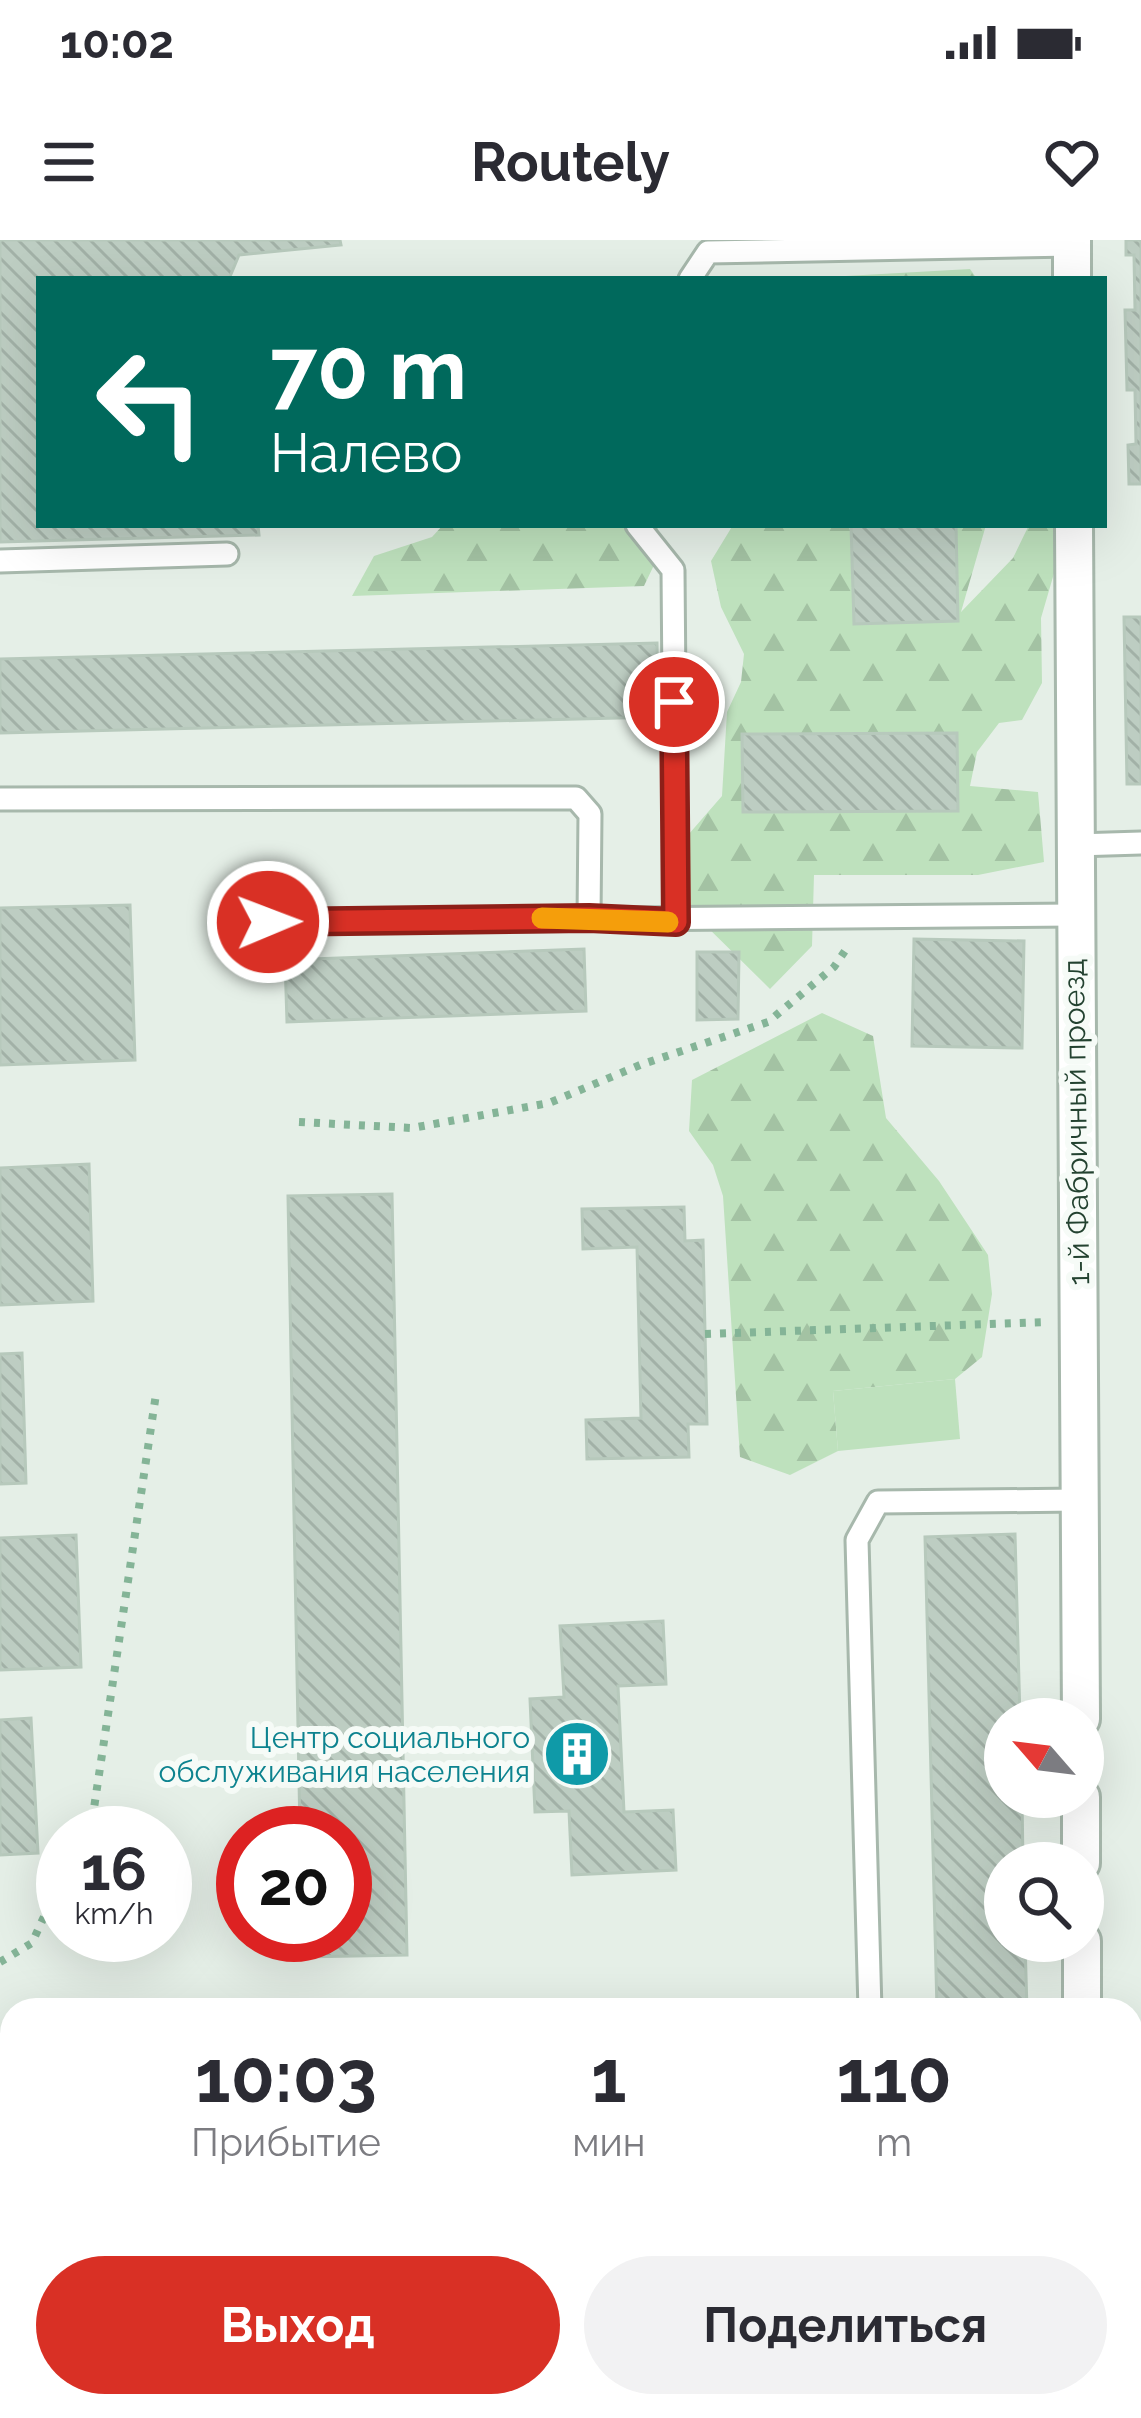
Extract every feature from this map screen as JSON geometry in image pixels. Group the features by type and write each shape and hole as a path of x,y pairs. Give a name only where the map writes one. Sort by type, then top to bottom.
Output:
{"street":[{"name":"1-й Фабричный проезд","path":"1074,528 1081,1698"},
{"path":"1082,1962 1082,1998"}],"lane":[{"path":"692,276 708,252 1072,254"},
{"path":"639,528 673,570 676,922"},
{"path":"0,561 226,554"},
{"path":"0,799 576,798 590,814 589,918"},
{"path":"1076,845 1141,843"},
{"path":"268,922 1074,915"},
{"path":"871,1998 857,1540 878,1502 1079,1500"}],"path":[{"path":"298,1121 412,1128 549,1103 640,1065 768,1022 835,967 867,919"},
{"path":"705,1334 1078,1320"},
{"path":"91,1806 98,1785 156,1394"},
{"path":"0,1962 32,1943 36,1934"}],"green space":[{"path":"970,269 975,276 845,276"},
{"path":"440,528 658,528 655,563 644,586 352,596 374,556 432,537"},
{"path":"731,528 985,528 961,612 1013,558 1028,528 1057,528 1055,570 1041,618 1042,683 1022,720 999,723 977,752 970,786 1038,792 1044,862 978,875 814,875 812,946 770,989 697,917 661,866 722,796 727,712 741,682 744,654 721,607 711,561"},
{"path":"822,1013 873,1036 886,1118 939,1181 988,1255 992,1294 982,1357 955,1379 833,1391 838,1451 790,1475 740,1457 723,1196 713,1165 689,1131 692,1080"},
{"path":"955,1379 960,1439 838,1451 833,1391"}],"building":[{"path":"0,240 340,240 341,245 239,255 230,276 36,276 36,528 258,528 259,535 0,542"},
{"path":"1126,240 1141,240 1141,484 1129,484 1128,445 1136,444 1135,390 1127,390 1125,310 1135,310 1134,255 1126,255"},
{"path":"851,528 956,528 958,621 854,624"},
{"path":"1124,617 1141,617 1141,784 1127,784"},
{"path":"657,643 658,717 0,733 0,659"},
{"path":"957,733 958,811 743,812 742,734"},
{"path":"130,905 135,1060 0,1065 0,908"},
{"path":"914,939 1024,941 1022,1048 912,1046"},
{"path":"584,949 586,1011 287,1022 285,960"},
{"path":"697,952 739,952 738,1019 697,1020"},
{"path":"89,1164 93,1301 0,1305 0,1168"},
{"path":"392,1194 407,1955 372,1956 372,1806 299,1806 288,1196"},
{"path":"684,1207 685,1241 703,1240 707,1424 688,1424 689,1457 587,1459 586,1420 641,1418 637,1247 583,1249 582,1209"},
{"path":"22,1353 26,1483 0,1484 0,1354"},
{"path":"1015,1534 1019,1698 984,1698 984,1818 1022,1818 1023,1842 984,1842 984,1962 1026,1962 1027,1998 937,1998 925,1537"},
{"path":"76,1535 81,1667 0,1670 0,1538"},
{"name":"Центр социального обслуживания населения","path":"663,1621 666,1684 618,1686 624,1812 673,1810 676,1870 572,1875 569,1811 535,1812 530,1699 564,1697 560,1626"},
{"path":"31,1718 36,1853 0,1855 0,1720"}],"slow traffic":[{"path":"542,918 668,922"}],"place":[{"name":"Центр социального обслуживания населения","path":"577,1754"}],"route":[{"path":"268,922 589,918 676,922 674,702"}]}
